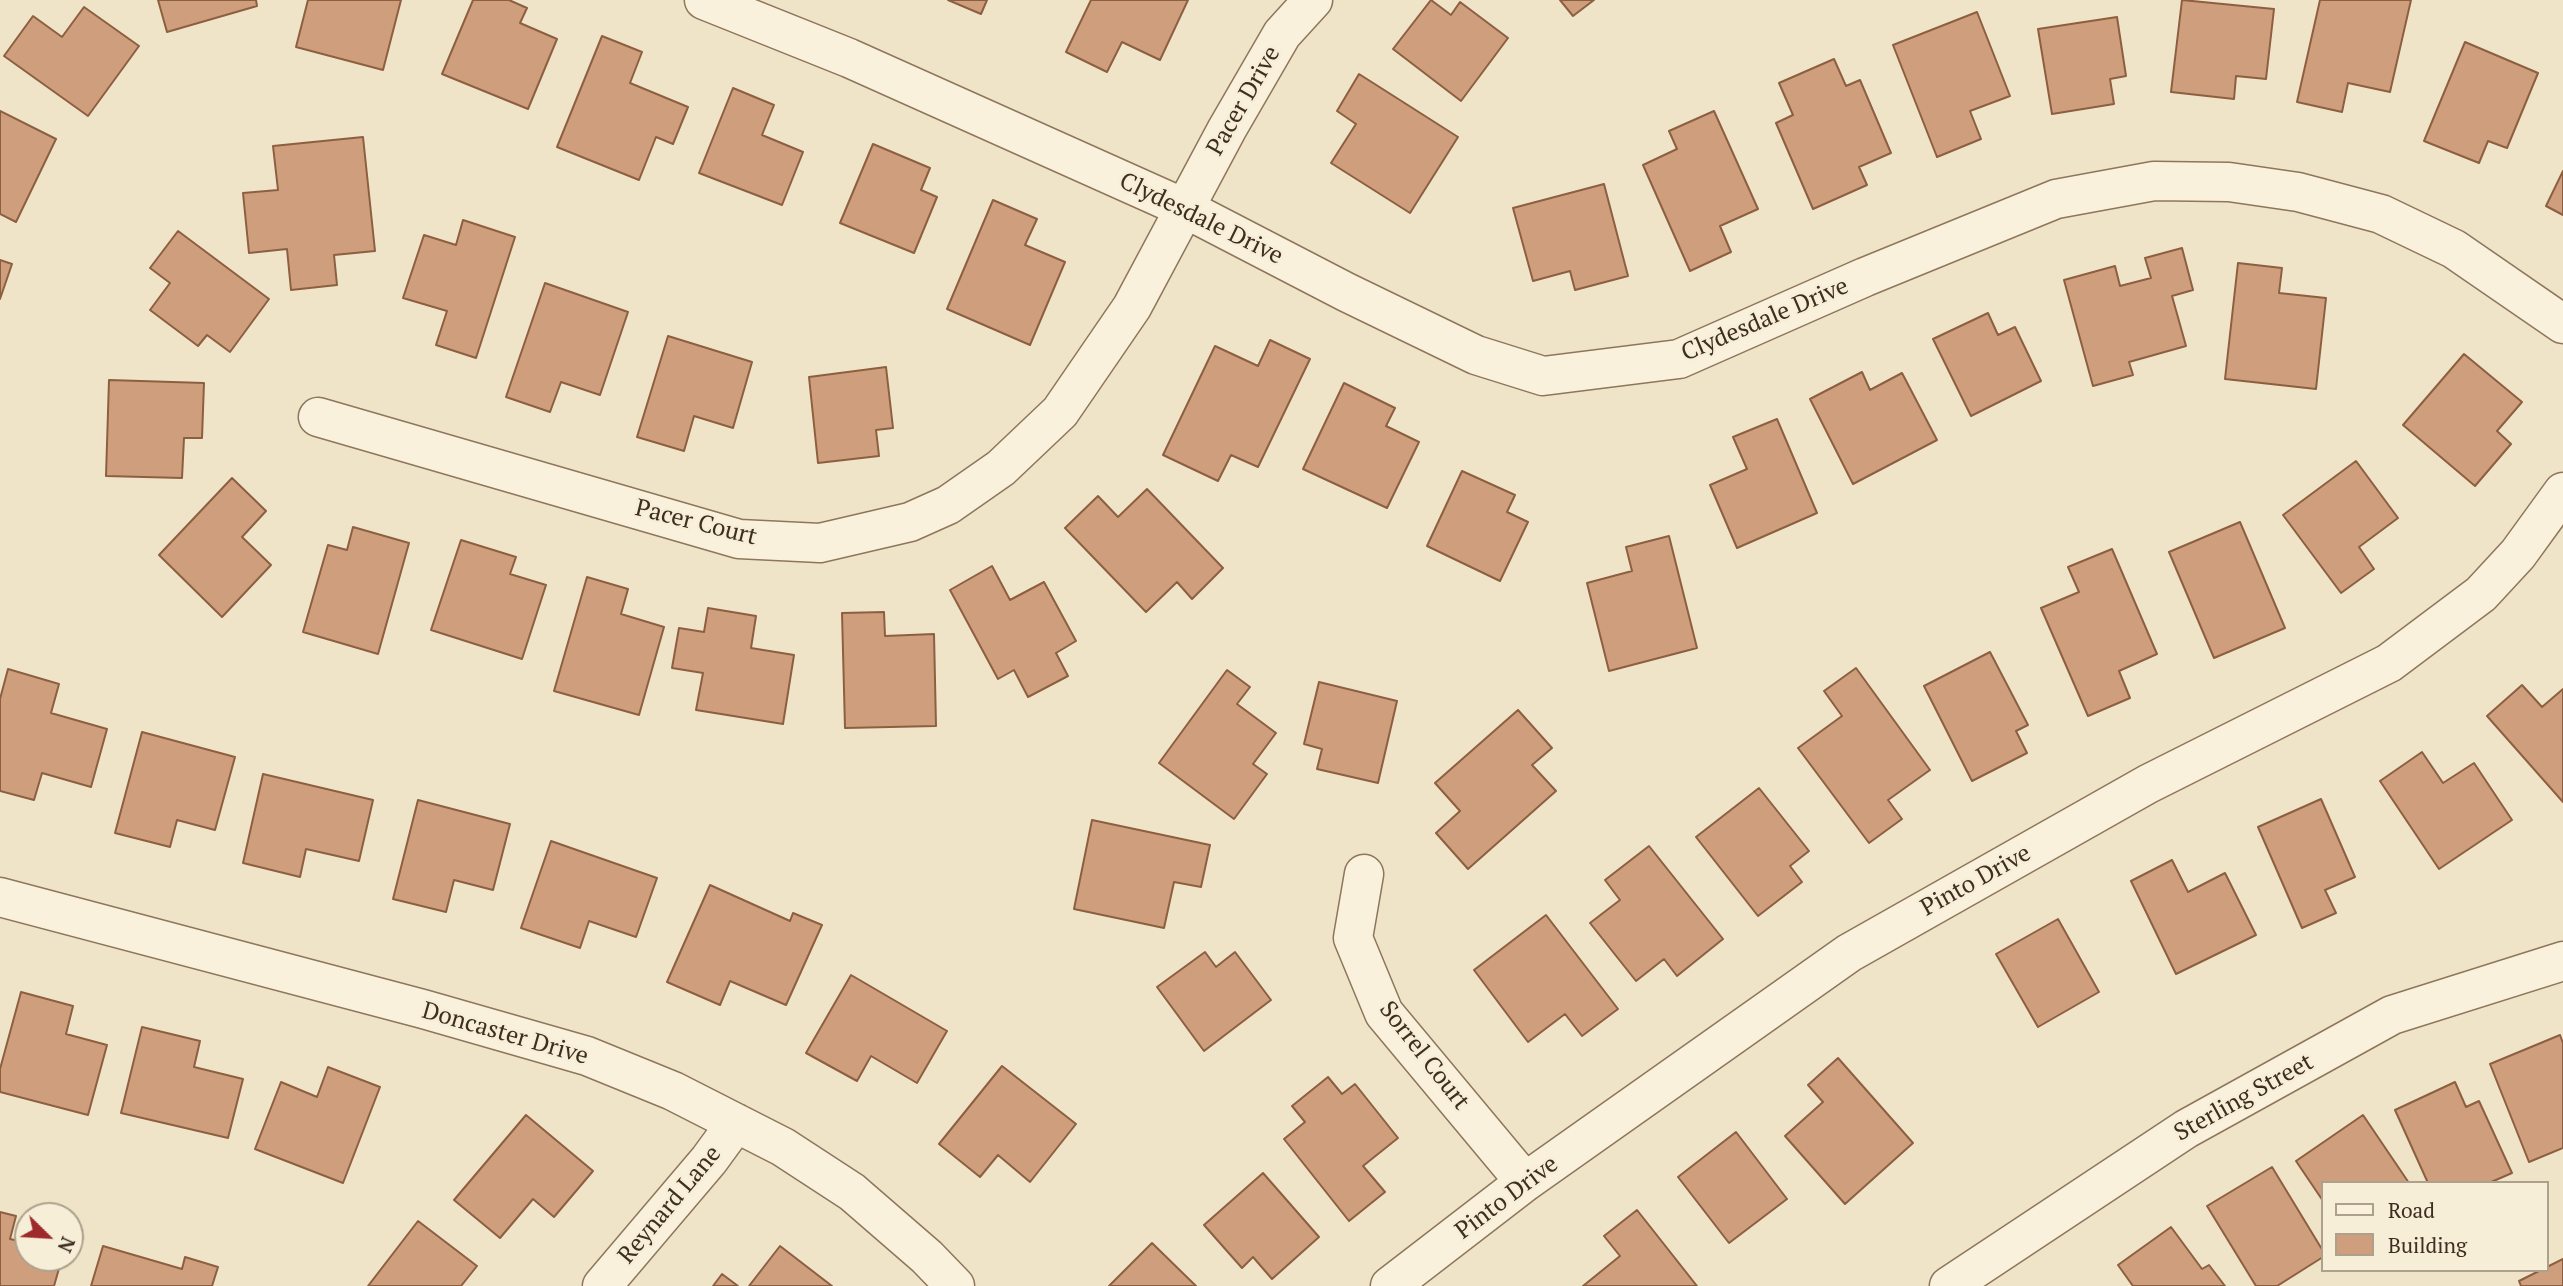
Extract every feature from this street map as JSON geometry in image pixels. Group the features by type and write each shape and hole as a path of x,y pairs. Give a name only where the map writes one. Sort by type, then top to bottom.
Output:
{"street":[{"name":"Clydesdale Drive","path":"704,0 849,58 1184,208 1346,292 1476,355 1544,376 1679,359 1865,277 2056,199 2154,181 2229,182 2298,192 2381,214 2455,249 2563,324"},
{"name":"Pacer Drive","path":"1184,208 1282,34 1313,0"},
{"name":"Pacer Court","path":"318,417 739,538 820,543 910,523 948,505 1001,468 1060,412 1132,307 1184,208"},
{"name":"Pinto Drive","path":"1390,1286 1525,1182 1849,953 2148,784 2389,663 2482,594 2518,554 2563,492"},
{"name":"Sorrel Court","path":"1364,874 1353,938 1384,1013 1525,1182"},
{"name":"Doncaster Drive","path":"0,897 423,1009 587,1056 673,1091 783,1147 852,1192 927,1257 955,1286"},
{"name":"Sterling Street","path":"1949,1286 2186,1129 2392,1015 2563,961"},
{"name":"Reynard Lane","path":"602,1286 709,1160 736,1122"}],"building":[{"path":"158,0 256,0 257,6 167,32"},
{"path":"308,0 401,0 383,70 296,47"},
{"path":"473,0 509,0 527,8 520,23 557,39 528,109 442,74"},
{"path":"948,0 987,0 981,14"},
{"path":"1091,0 1188,0 1160,60 1122,42 1107,72 1066,52"},
{"path":"1431,0 1451,15 1460,2 1508,38 1461,101 1393,49"},
{"path":"1560,0 1594,0 1573,16"},
{"path":"2182,0 2274,9 2266,79 2236,76 2234,99 2171,92"},
{"path":"2320,0 2411,0 2390,92 2348,83 2342,112 2297,102"},
{"path":"84,7 139,46 88,116 4,56 33,16 62,37"},
{"path":"1977,12 2010,96 1970,111 1981,139 1937,157 1893,45"},
{"path":"2117,17 2126,76 2110,79 2114,104 2052,114 2038,29"},
{"path":"602,36 642,52 630,83 688,107 673,144 656,137 639,180 557,147"},
{"path":"2465,42 2538,73 2507,148 2488,141 2479,163 2424,141"},
{"path":"1834,59 1846,86 1860,80 1891,153 1859,167 1867,185 1813,209 1776,123 1793,115 1779,83"},
{"path":"1359,74 1458,137 1410,213 1331,163 1356,124 1337,111"},
{"path":"733,88 774,105 762,135 803,152 782,205 699,173"},
{"path":"0,111 56,139 16,222 0,214"},
{"path":"1714,111 1758,209 1720,226 1731,252 1690,271 1643,165 1677,149 1669,131"},
{"path":"363,137 375,251 334,255 337,285 291,290 287,249 249,253 243,193 278,190 273,146"},
{"path":"873,144 930,168 921,190 937,197 914,253 840,223"},
{"path":"2563,171 2563,215 2546,206"},
{"path":"1604,184 1628,276 1575,290 1570,271 1533,281 1513,208"},
{"path":"993,200 1037,219 1025,245 1065,262 1030,345 947,309"},
{"path":"463,220 515,237 476,358 436,345 447,311 403,298 424,235 456,245"},
{"path":"178,231 269,299 230,352 207,335 198,346 150,310 170,283 150,268"},
{"path":"2182,248 2193,290 2172,296 2186,346 2129,362 2133,375 2093,386 2064,280 2115,266 2120,286 2151,278 2145,258"},
{"path":"0,260 12,264 0,299"},
{"path":"2238,263 2282,268 2279,293 2326,298 2316,389 2225,379"},
{"path":"545,283 628,312 600,395 561,382 550,412 506,397"},
{"path":"1988,313 1998,335 2015,327 2041,381 1971,416 1933,339"},
{"path":"668,336 752,362 733,428 694,416 684,451 637,437"},
{"path":"1270,340 1310,359 1258,467 1231,455 1218,481 1163,455 1215,346 1258,366"},
{"path":"2464,354 2522,402 2497,431 2511,444 2475,486 2403,425"},
{"path":"886,367 893,428 876,430 879,456 818,463 809,377"},
{"path":"1862,372 1870,390 1902,373 1937,440 1853,484 1810,399"},
{"path":"109,380 204,383 202,438 184,438 182,478 106,476"},
{"path":"1344,383 1395,408 1386,426 1419,442 1387,508 1303,469"},
{"path":"1777,419 1817,513 1737,548 1710,485 1747,469 1733,437"},
{"path":"2356,461 2398,518 2359,547 2374,569 2341,593 2283,515"},
{"path":"1462,471 1515,495 1507,512 1528,522 1500,581 1427,546"},
{"path":"232,478 266,511 242,537 271,565 222,617 159,555"},
{"path":"1147,489 1223,568 1192,599 1177,582 1146,612 1065,528 1098,496 1118,517"},
{"path":"2240,522 2285,628 2214,658 2169,552"},
{"path":"353,527 409,543 378,654 303,632 328,545 347,550"},
{"path":"1669,536 1697,648 1609,671 1587,583 1632,571 1626,547"},
{"path":"461,540 516,557 510,574 546,585 522,659 431,630"},
{"path":"2112,549 2157,654 2119,671 2130,698 2088,716 2041,608 2079,592 2068,567"},
{"path":"992,566 1010,600 1044,582 1076,641 1056,653 1068,676 1028,697 1014,670 998,679 950,590"},
{"path":"587,577 628,589 621,614 664,627 639,715 554,691"},
{"path":"708,608 756,616 751,648 794,655 783,724 696,710 703,673 672,668 679,628 704,632"},
{"path":"884,612 885,636 934,634 936,726 845,728 842,613"},
{"path":"1990,652 2028,725 2016,731 2027,753 1972,781 1924,686"},
{"path":"1856,668 1930,770 1888,800 1902,819 1869,843 1798,748 1842,716 1824,691"},
{"path":"8,669 59,684 51,713 107,729 91,787 42,773 34,800 0,791 0,699"},
{"path":"1227,670 1250,687 1237,704 1276,733 1253,764 1267,774 1234,819 1159,763"},
{"path":"1319,682 1397,701 1378,783 1317,769 1322,749 1304,744"},
{"path":"2522,685 2542,707 2563,689 2563,802 2487,716"},
{"path":"1518,710 1552,748 1532,765 1556,791 1468,869 1436,833 1460,811 1435,783"},
{"path":"142,732 235,757 215,830 177,820 170,847 115,833"},
{"path":"2422,752 2443,783 2474,763 2512,820 2439,869 2380,781"},
{"path":"263,774 373,800 359,861 306,849 300,877 243,863"},
{"path":"1759,788 1809,851 1790,866 1802,882 1758,916 1696,837"},
{"path":"2321,799 2355,877 2325,890 2336,913 2302,928 2258,827"},
{"path":"418,800 510,824 493,890 454,880 446,912 393,899"},
{"path":"1092,820 1210,845 1201,887 1174,882 1164,928 1074,909"},
{"path":"551,841 657,878 636,937 589,921 580,948 521,928"},
{"path":"1649,846 1723,939 1677,976 1664,959 1636,981 1590,923 1620,900 1605,880"},
{"path":"2172,860 2188,892 2225,873 2256,935 2176,974 2131,881"},
{"path":"710,885 790,921 793,913 822,925 786,1005 730,981 720,1005 667,982"},
{"path":"1546,915 1618,1009 1582,1036 1565,1014 1528,1042 1474,970"},
{"path":"2058,919 2099,992 2038,1027 1996,954"},
{"path":"1205,952 1216,967 1235,952 1271,1000 1204,1051 1157,987"},
{"path":"851,975 947,1031 917,1083 871,1056 857,1081 806,1053"},
{"path":"21,992 73,1006 66,1034 107,1045 88,1115 0,1092 0,1069"},
{"path":"142,1027 200,1041 194,1067 243,1079 228,1138 121,1113"},
{"path":"2560,1035 2563,1043 2563,1148 2529,1162 2490,1064"},
{"path":"1838,1058 1913,1143 1845,1204 1785,1136 1823,1102 1808,1085"},
{"path":"1002,1066 1076,1124 1030,1182 998,1155 980,1177 939,1144"},
{"path":"328,1067 380,1087 343,1183 255,1149 281,1082 317,1097"},
{"path":"1328,1077 1342,1094 1355,1084 1398,1138 1363,1166 1385,1192 1349,1221 1284,1139 1305,1122 1292,1106"},
{"path":"2455,1082 2466,1107 2479,1101 2512,1173 2494,1181 2427,1181 2395,1110"},
{"path":"526,1115 593,1171 554,1217 533,1199 500,1238 454,1200"},
{"path":"2363,1115 2408,1181 2322,1181 2322,1200 2296,1161"},
{"path":"1736,1132 1787,1199 1729,1243 1678,1177"},
{"path":"2272,1167 2322,1249 2322,1258 2277,1286 2256,1286 2207,1206"},
{"path":"1263,1173 1319,1237 1272,1279 1253,1257 1242,1268 1204,1225"},
{"path":"1637,1210 1697,1286 1583,1286 1620,1256 1604,1236"},
{"path":"0,1212 14,1216 10,1239 14,1240 14,1272 58,1272 54,1286 0,1286"},
{"path":"418,1221 477,1266 461,1286 368,1286"},
{"path":"2171,1227 2202,1269 2209,1265 2225,1286 2133,1286 2118,1265"},
{"path":"1152,1243 1196,1286 1109,1286"},
{"path":"103,1246 182,1269 185,1257 218,1267 212,1286 91,1286"},
{"path":"780,1246 832,1286 749,1286"},
{"path":"2563,1259 2563,1286 2521,1286 2519,1281 2537,1272 2549,1272 2549,1266"},
{"path":"722,1274 738,1286 713,1286"}]}
